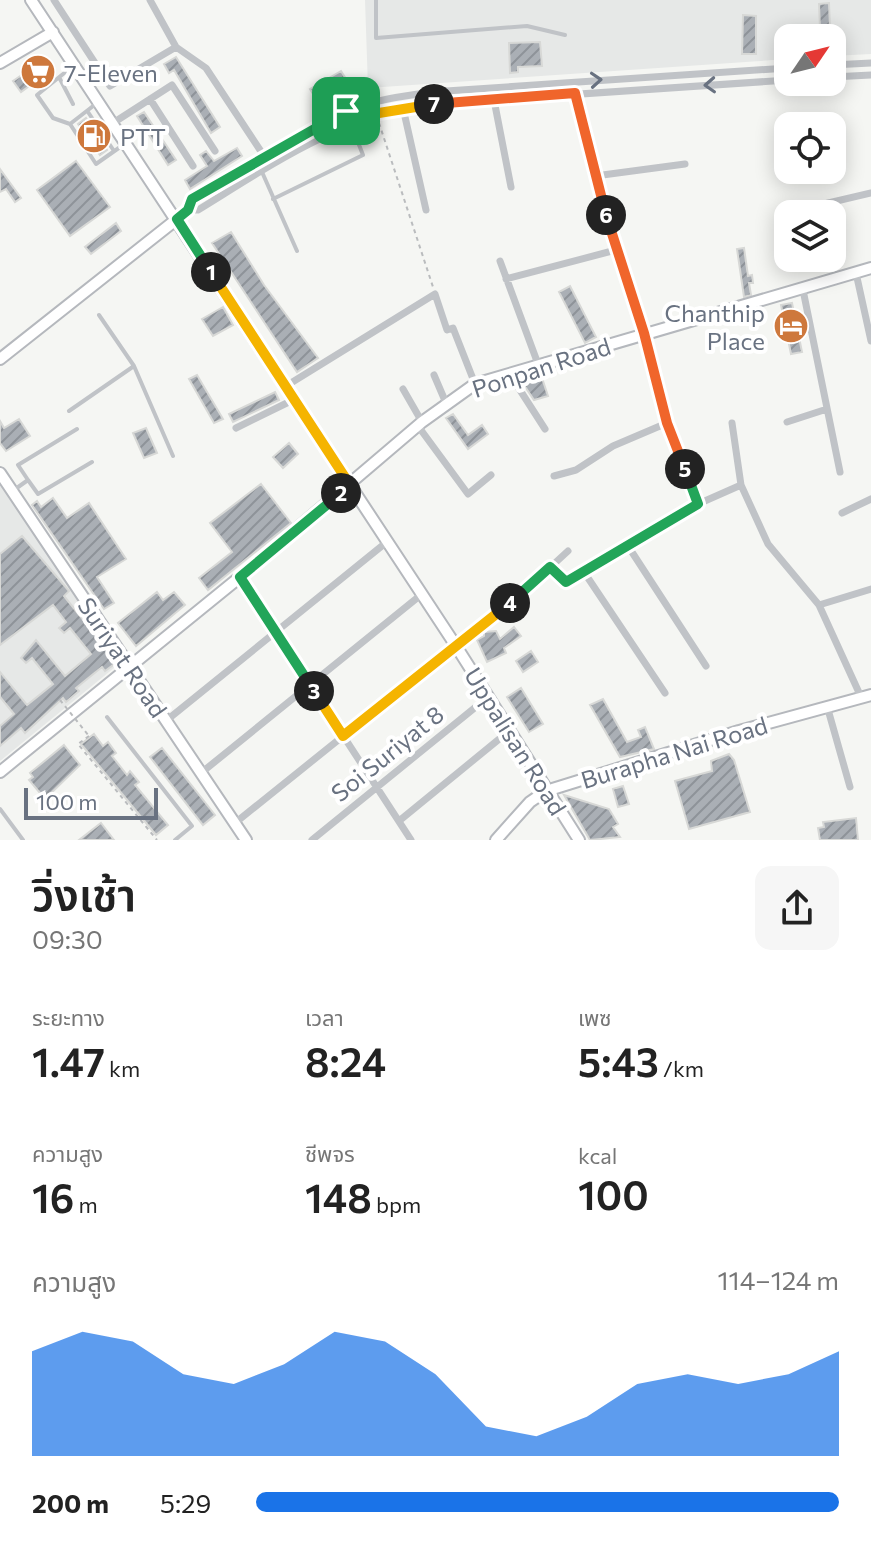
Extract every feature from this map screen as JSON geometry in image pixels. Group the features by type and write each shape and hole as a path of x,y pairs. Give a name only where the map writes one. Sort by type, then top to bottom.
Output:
{"street":[{"name":"Uppalisan Road","path":"31,0 388,541 579,840"},
{"path":"54,0 110,86 176,47"},
{"path":"150,0 176,47 206,68 264,156"},
{"path":"0,63 53,32"},
{"path":"73,62 86,49"},
{"path":"846,64 871,63"},
{"path":"0,359 188,210 192,199 346,111 375,101 431,92 774,69"},
{"path":"846,76 871,75"},
{"path":"633,77 633,89"},
{"path":"188,210 198,210 261,171 350,123 403,108 774,81"},
{"path":"113,123 172,85 215,151"},
{"path":"575,93 595,176 667,423 698,504"},
{"path":"150,99 193,166"},
{"path":"494,100 511,187"},
{"path":"403,108 426,210"},
{"path":"346,111 350,123"},
{"path":"595,176 685,164"},
{"path":"841,200 871,193"},
{"path":"506,279 616,250"},
{"path":"500,261 538,364"},
{"name":"Ponpan Road","path":"0,772 240,577 420,424 475,384 871,268"},
{"path":"856,273 871,341"},
{"path":"803,290 840,472"},
{"path":"286,386 435,294 447,330 453,328 475,384"},
{"path":"509,373 545,429"},
{"path":"434,375 446,403"},
{"path":"403,389 420,424 468,494 491,475"},
{"path":"236,428 295,399"},
{"path":"787,422 827,409"},
{"path":"554,476 576,470 613,446 667,423"},
{"path":"732,423 741,485 768,544 819,605 866,696"},
{"name":"Suriyat Road","path":"0,473 246,840"},
{"path":"550,567 566,582 698,504 741,485"},
{"path":"842,513 871,499"},
{"path":"167,720 388,541"},
{"path":"628,546 706,666"},
{"path":"235,823 456,646 568,551"},
{"path":"584,572 665,693"},
{"path":"240,577 411,840"},
{"path":"819,605 871,589"},
{"path":"201,773 422,594"},
{"name":"Burapha Nai Road","path":"496,840 530,802 546,791 866,696"},
{"name":"Soi Suriyat 8","path":"312,840 488,697"},
{"path":"827,706 850,787"},
{"path":"399,821 509,731"}],"lane":[{"path":"376,0 376,38 527,26 565,35"},
{"path":"73,62 60,79 37,95 53,118 70,124 96,164 126,143"},
{"path":"60,79 73,104"},
{"path":"70,124 99,101"},
{"path":"88,112 114,151"},
{"path":"273,199 363,155 350,123"},
{"path":"79,139 87,137"},
{"path":"261,171 297,251"},
{"path":"99,315 134,366 173,456"},
{"path":"69,411 134,366"},
{"path":"77,429 18,465 38,494 92,462"},
{"path":"12,492 28,480"},
{"path":"107,717 192,826 175,840"},
{"path":"0,809 23,840"}],"path":[{"path":"376,114 435,294"},
{"path":"60,700 89,736 78,744 157,840"}],"shaded area":[{"path":"365,0 871,0 871,54 846,55 846,24 774,24 774,60 368,88"},
{"path":"0,483 120,663 0,761"}],"building":[{"path":"829,3 830,24 820,24 819,4"},
{"path":"743,15 756,16 756,54 742,54"},
{"path":"540,42 542,66 518,67 518,72 510,73 509,43"},
{"path":"176,57 220,127 211,133 174,70 169,73 164,64"},
{"path":"44,60 51,70 21,92 13,81"},
{"path":"341,71 346,79 315,97 310,89"},
{"path":"144,112 176,160 168,165 137,116"},
{"path":"86,118 107,150 100,155 78,124"},
{"path":"237,148 242,156 190,189 185,180 207,166 200,155 206,151 214,161"},
{"path":"76,161 110,207 70,236 37,190"},
{"path":"0,169 21,198 15,202 6,189 0,192"},
{"path":"116,223 121,231 91,254 85,247"},
{"path":"231,232 264,285 318,358 297,372 212,243"},
{"path":"744,248 748,276 752,275 753,283 749,283 751,295 744,297 737,249"},
{"path":"570,286 596,337 585,343 559,292"},
{"path":"792,303 802,352 791,354 781,305"},
{"path":"223,307 233,325 213,336 202,319"},
{"path":"197,375 223,419 214,423 189,379"},
{"path":"541,375 548,396 534,400 522,382"},
{"path":"275,392 279,400 233,422 229,414"},
{"path":"453,414 468,435 482,425 488,434 468,449 446,418"},
{"path":"19,419 30,436 6,451 0,443 0,421 4,428"},
{"path":"146,428 157,453 144,458 133,433"},
{"path":"289,443 298,454 283,468 273,457"},
{"path":"261,484 291,523 208,590 199,578 232,552 210,523"},
{"path":"53,498 67,518 89,503 126,559 97,577 114,603 104,609 32,505 37,501 41,507"},
{"path":"22,536 69,591 64,596 117,662 105,671 102,667 76,688 79,691 66,702 63,698 25,733 21,728 0,746 0,726 14,714 0,697 0,672 27,705 53,684 32,658 26,663 21,658 36,640 65,676 91,654 70,628 64,633 59,628 66,622 53,605 0,645 0,554"},
{"path":"157,592 163,600 174,592 185,605 136,646 118,623"},
{"path":"514,627 521,636 504,648 506,653 487,662 477,640 484,636 484,632 496,631 500,639"},
{"path":"531,651 538,662 523,672 516,661"},
{"path":"521,688 543,724 529,732 507,697"},
{"path":"603,699 627,742 641,737 638,730 645,727 654,749 620,757 590,705"},
{"path":"94,734 103,746 108,742 116,753 112,756 127,775 130,771 139,782 135,785 168,825 156,835 81,744"},
{"path":"64,745 80,765 45,799 29,780 33,777 30,773"},
{"path":"162,748 215,815 203,825 150,757"},
{"path":"729,754 734,760 750,812 689,829 675,781 712,771 711,761"},
{"path":"623,786 629,804 618,807 613,789"},
{"path":"564,795 609,809 618,824 613,827 620,837 590,840"},
{"path":"856,818 858,840 820,840 818,828 824,827 823,822"},
{"path":"101,823 114,840 79,840"}],"place":[{"name":"7-Eleven","path":"38,72"},
{"name":"PTT","path":"94,136"},
{"name":"Chanthip Place","path":"791,326"}],"route":[{"path":"575,93 595,176 644,333 667,423 698,504 566,582 550,567 343,736 240,577 350,485 177,219 188,210 192,199 346,111 350,123 379,113 432,104 575,93"}]}
